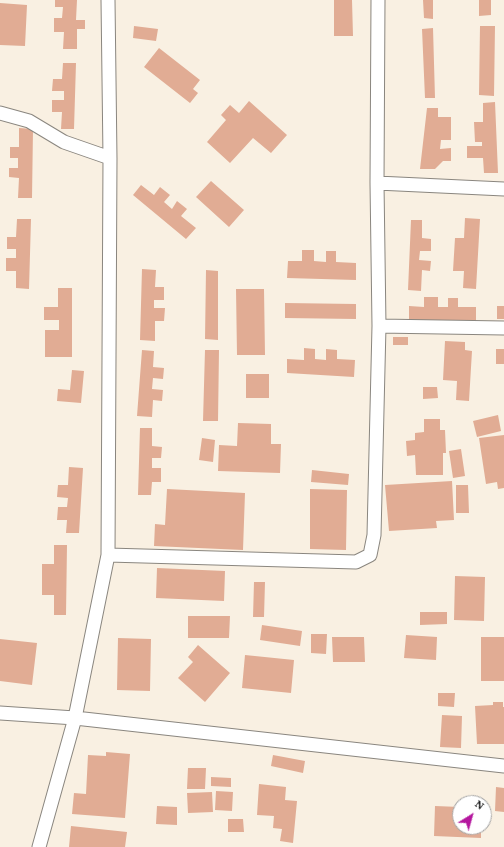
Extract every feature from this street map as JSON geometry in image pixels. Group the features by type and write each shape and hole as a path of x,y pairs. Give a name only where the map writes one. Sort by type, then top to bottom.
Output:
{"street":[{"path":"39,847 74,718 108,554 110,158 108,0"},
{"path":"108,554 356,562 370,555 374,535 379,326 377,182 378,0"},
{"path":"0,113 29,121 64,142 110,158"},
{"path":"377,182 504,189"},
{"path":"379,326 504,328"},
{"path":"0,713 74,718 504,766"}],"building":[{"path":"55,0 77,0 76,20 85,20 85,29 77,29 77,49 63,49 64,32 54,32 54,18 62,18 63,7 55,7"},
{"path":"334,0 352,0 353,36 334,36"},
{"path":"423,0 433,0 433,19 424,18"},
{"path":"479,0 491,0 491,15 479,16"},
{"path":"0,3 27,5 25,46 0,45"},
{"path":"134,26 158,29 156,41 133,38"},
{"path":"480,26 495,26 494,96 479,95"},
{"path":"433,28 435,98 425,98 422,29"},
{"path":"159,48 200,80 193,89 198,93 190,103 144,67"},
{"path":"63,63 76,63 74,129 61,129 62,112 52,112 52,100 64,100 64,91 52,91 53,79 62,79"},
{"path":"249,101 287,135 271,153 253,138 230,163 207,142 226,120 221,115 230,105 239,113"},
{"path":"495,102 498,173 484,173 483,158 467,158 467,146 482,146 482,142 475,142 474,122 483,122 483,103"},
{"path":"427,108 438,108 438,117 451,117 451,140 441,140 440,149 451,148 451,161 443,161 435,169 420,169"},
{"path":"19,128 33,129 32,198 18,198 19,178 9,177 9,168 18,168 18,158 10,158 10,147 19,147"},
{"path":"211,181 244,210 229,227 196,197"},
{"path":"141,185 154,195 160,187 170,195 164,202 172,209 177,201 187,209 181,216 196,228 186,239 133,195"},
{"path":"465,218 480,219 476,289 463,288 464,271 453,271 455,238 464,238"},
{"path":"17,219 31,219 29,289 16,288 16,271 6,271 6,258 16,258 16,249 7,249 7,237 16,237"},
{"path":"411,220 422,220 422,238 431,239 431,251 420,251 419,260 431,261 430,271 422,270 421,291 408,290"},
{"path":"302,250 314,250 314,261 326,262 326,251 336,251 336,262 356,263 356,280 287,278 288,261 302,261"},
{"path":"142,269 156,270 155,287 164,287 164,300 154,300 154,308 165,308 164,321 155,321 155,341 140,340"},
{"path":"206,270 218,271 218,340 205,339"},
{"path":"58,288 72,288 72,357 45,357 45,330 59,330 59,320 44,320 44,307 58,307"},
{"path":"236,289 264,289 265,355 237,355"},
{"path":"424,297 438,297 438,307 448,307 448,298 458,298 458,307 476,307 476,322 409,322 409,306 424,307"},
{"path":"285,303 356,304 356,319 285,318"},
{"path":"497,306 504,306 504,319 497,319"},
{"path":"393,337 408,337 408,345 393,345"},
{"path":"445,341 465,342 465,350 472,351 469,401 456,400 457,381 443,380"},
{"path":"304,348 315,349 315,359 326,360 326,349 337,350 337,359 355,360 354,377 287,373 287,359 304,360"},
{"path":"496,349 504,349 504,364 496,364"},
{"path":"142,350 154,351 153,367 164,368 163,379 153,378 152,389 163,390 162,401 153,400 152,417 137,416"},
{"path":"205,350 219,350 218,421 203,421"},
{"path":"72,370 84,371 81,403 57,401 58,389 70,390"},
{"path":"246,374 269,374 269,398 246,398"},
{"path":"423,387 437,387 438,398 423,399"},
{"path":"498,415 501,431 477,437 473,421"},
{"path":"424,419 440,419 440,430 445,430 446,453 443,453 443,475 416,475 415,455 407,456 406,441 415,440 415,433 424,432"},
{"path":"238,423 271,424 271,444 281,444 280,473 218,471 219,445 237,446"},
{"path":"140,428 152,428 152,446 162,447 161,458 152,458 152,468 161,468 161,482 152,482 151,495 138,495"},
{"path":"504,435 504,488 498,489 497,482 486,484 479,438"},
{"path":"202,438 215,440 213,462 199,460"},
{"path":"461,449 465,476 453,478 449,451"},
{"path":"69,467 83,468 79,533 66,533 67,520 57,520 58,507 67,507 68,498 57,497 58,485 68,485"},
{"path":"312,470 349,474 348,485 311,482"},
{"path":"452,481 454,520 436,521 437,528 389,531 385,485"},
{"path":"456,485 468,485 469,513 456,513"},
{"path":"167,489 245,493 243,550 154,546 155,524 165,525"},
{"path":"310,489 347,490 346,550 310,549"},
{"path":"54,545 67,545 66,615 54,615 54,595 42,595 42,564 54,564"},
{"path":"157,568 225,571 224,601 156,598"},
{"path":"455,576 485,577 484,621 454,620"},
{"path":"254,582 265,582 264,617 253,617"},
{"path":"420,612 447,612 447,624 420,625"},
{"path":"188,616 230,616 229,638 188,638"},
{"path":"262,625 302,631 300,646 260,640"},
{"path":"311,634 327,634 326,654 311,653"},
{"path":"406,635 437,637 436,660 404,658"},
{"path":"332,637 364,637 365,662 333,662"},
{"path":"481,637 504,637 504,681 481,681"},
{"path":"118,638 151,639 150,691 117,690"},
{"path":"0,639 37,643 32,685 0,681"},
{"path":"198,645 230,673 205,702 178,678 193,662 188,657"},
{"path":"245,655 294,660 291,693 242,688"},
{"path":"438,693 455,693 454,707 438,706"},
{"path":"493,702 503,702 504,744 477,744 475,706 493,705"},
{"path":"442,715 462,716 461,748 440,747"},
{"path":"106,752 130,754 125,818 72,814 74,793 86,794 88,755 106,756"},
{"path":"273,755 305,761 303,773 271,766"},
{"path":"188,768 206,768 205,789 187,789"},
{"path":"211,777 231,778 231,787 211,786"},
{"path":"259,784 286,787 285,800 297,801 293,843 280,841 282,829 273,828 274,816 257,815"},
{"path":"496,787 504,788 504,812 495,811"},
{"path":"216,791 233,792 232,811 215,810"},
{"path":"212,792 213,812 188,813 187,793"},
{"path":"157,806 177,807 177,825 156,824"},
{"path":"435,806 452,807 452,835 481,835 481,838 434,836"},
{"path":"228,819 243,819 244,832 228,832"},
{"path":"71,826 127,832 125,847 69,847"}]}
